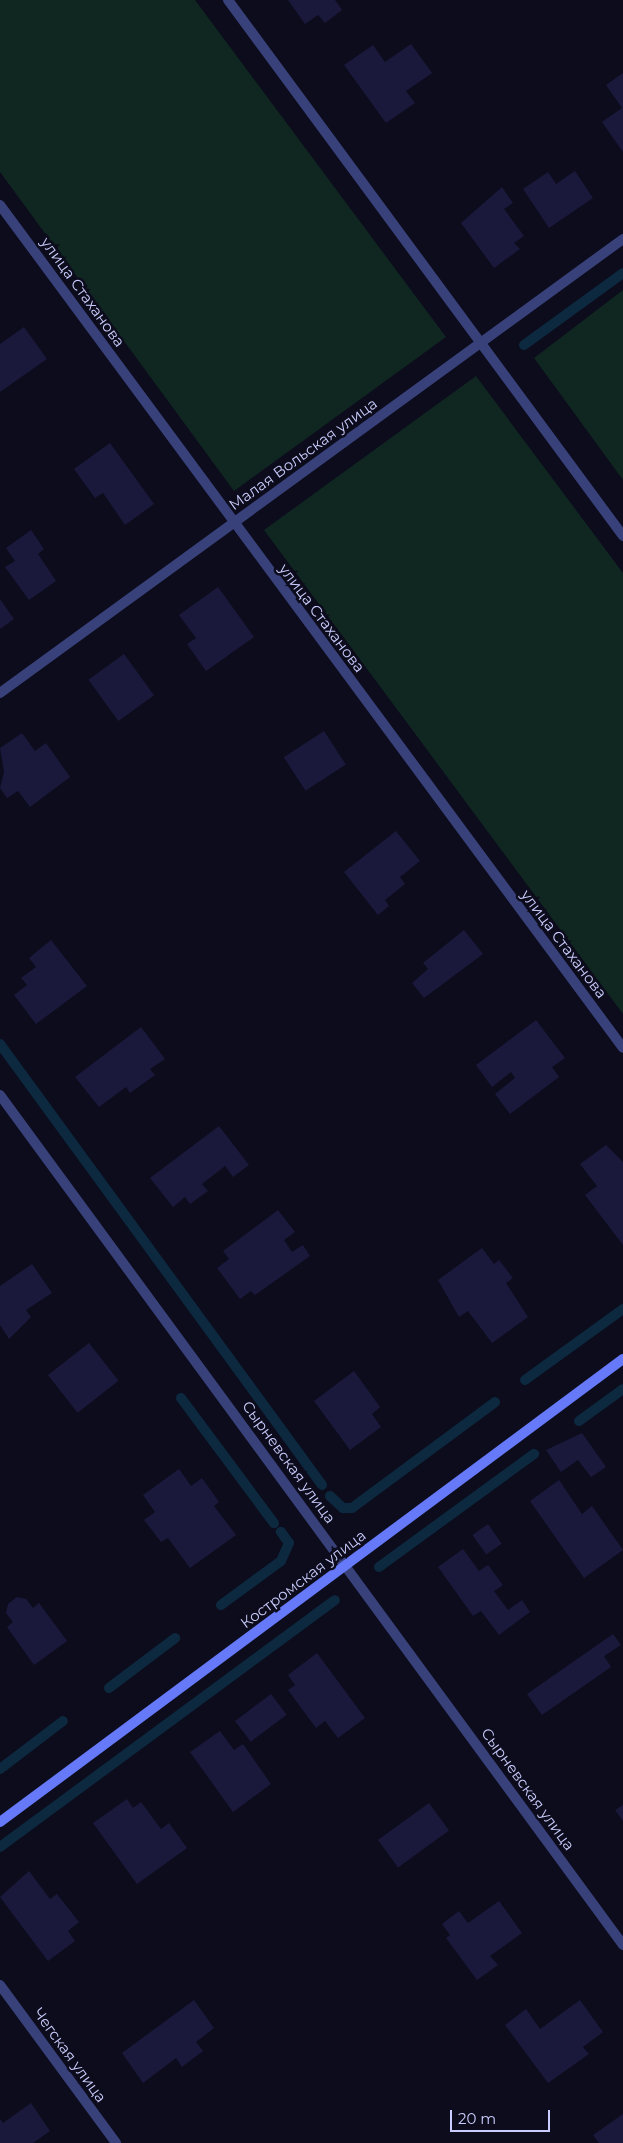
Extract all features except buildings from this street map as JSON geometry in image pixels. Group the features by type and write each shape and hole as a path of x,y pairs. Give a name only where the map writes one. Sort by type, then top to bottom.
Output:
{"street":[{"path":"228,0 623,536"},
{"name":"улица Стаханова","path":"0,204 233,524 623,1048"},
{"name":"Малая Вольская улица","path":"0,693 623,238"},
{"name":"Сырневская улица","path":"0,1095 623,1945"},
{"name":"Костромская улица","path":"0,1822 623,1359"},
{"name":"Чегская улица","path":"0,1985 116,2143"}],"green space":[{"path":"0,0 195,0 446,337 234,491 0,172"},
{"path":"623,290 623,480 534,358"},
{"path":"476,376 623,573 623,1014 264,530"}],"waterway":[{"path":"524,345 623,273"},
{"path":"0,1044 322,1485"},
{"path":"525,1380 623,1309"},
{"path":"579,1421 623,1389"},
{"path":"181,1398 274,1523"},
{"path":"330,1496 343,1508 352,1508 495,1402"},
{"path":"379,1567 534,1454"},
{"path":"221,1605 281,1561 289,1543 281,1532"},
{"path":"0,1847 335,1600"},
{"path":"109,1688 175,1638"},
{"path":"0,1769 63,1721"}]}
